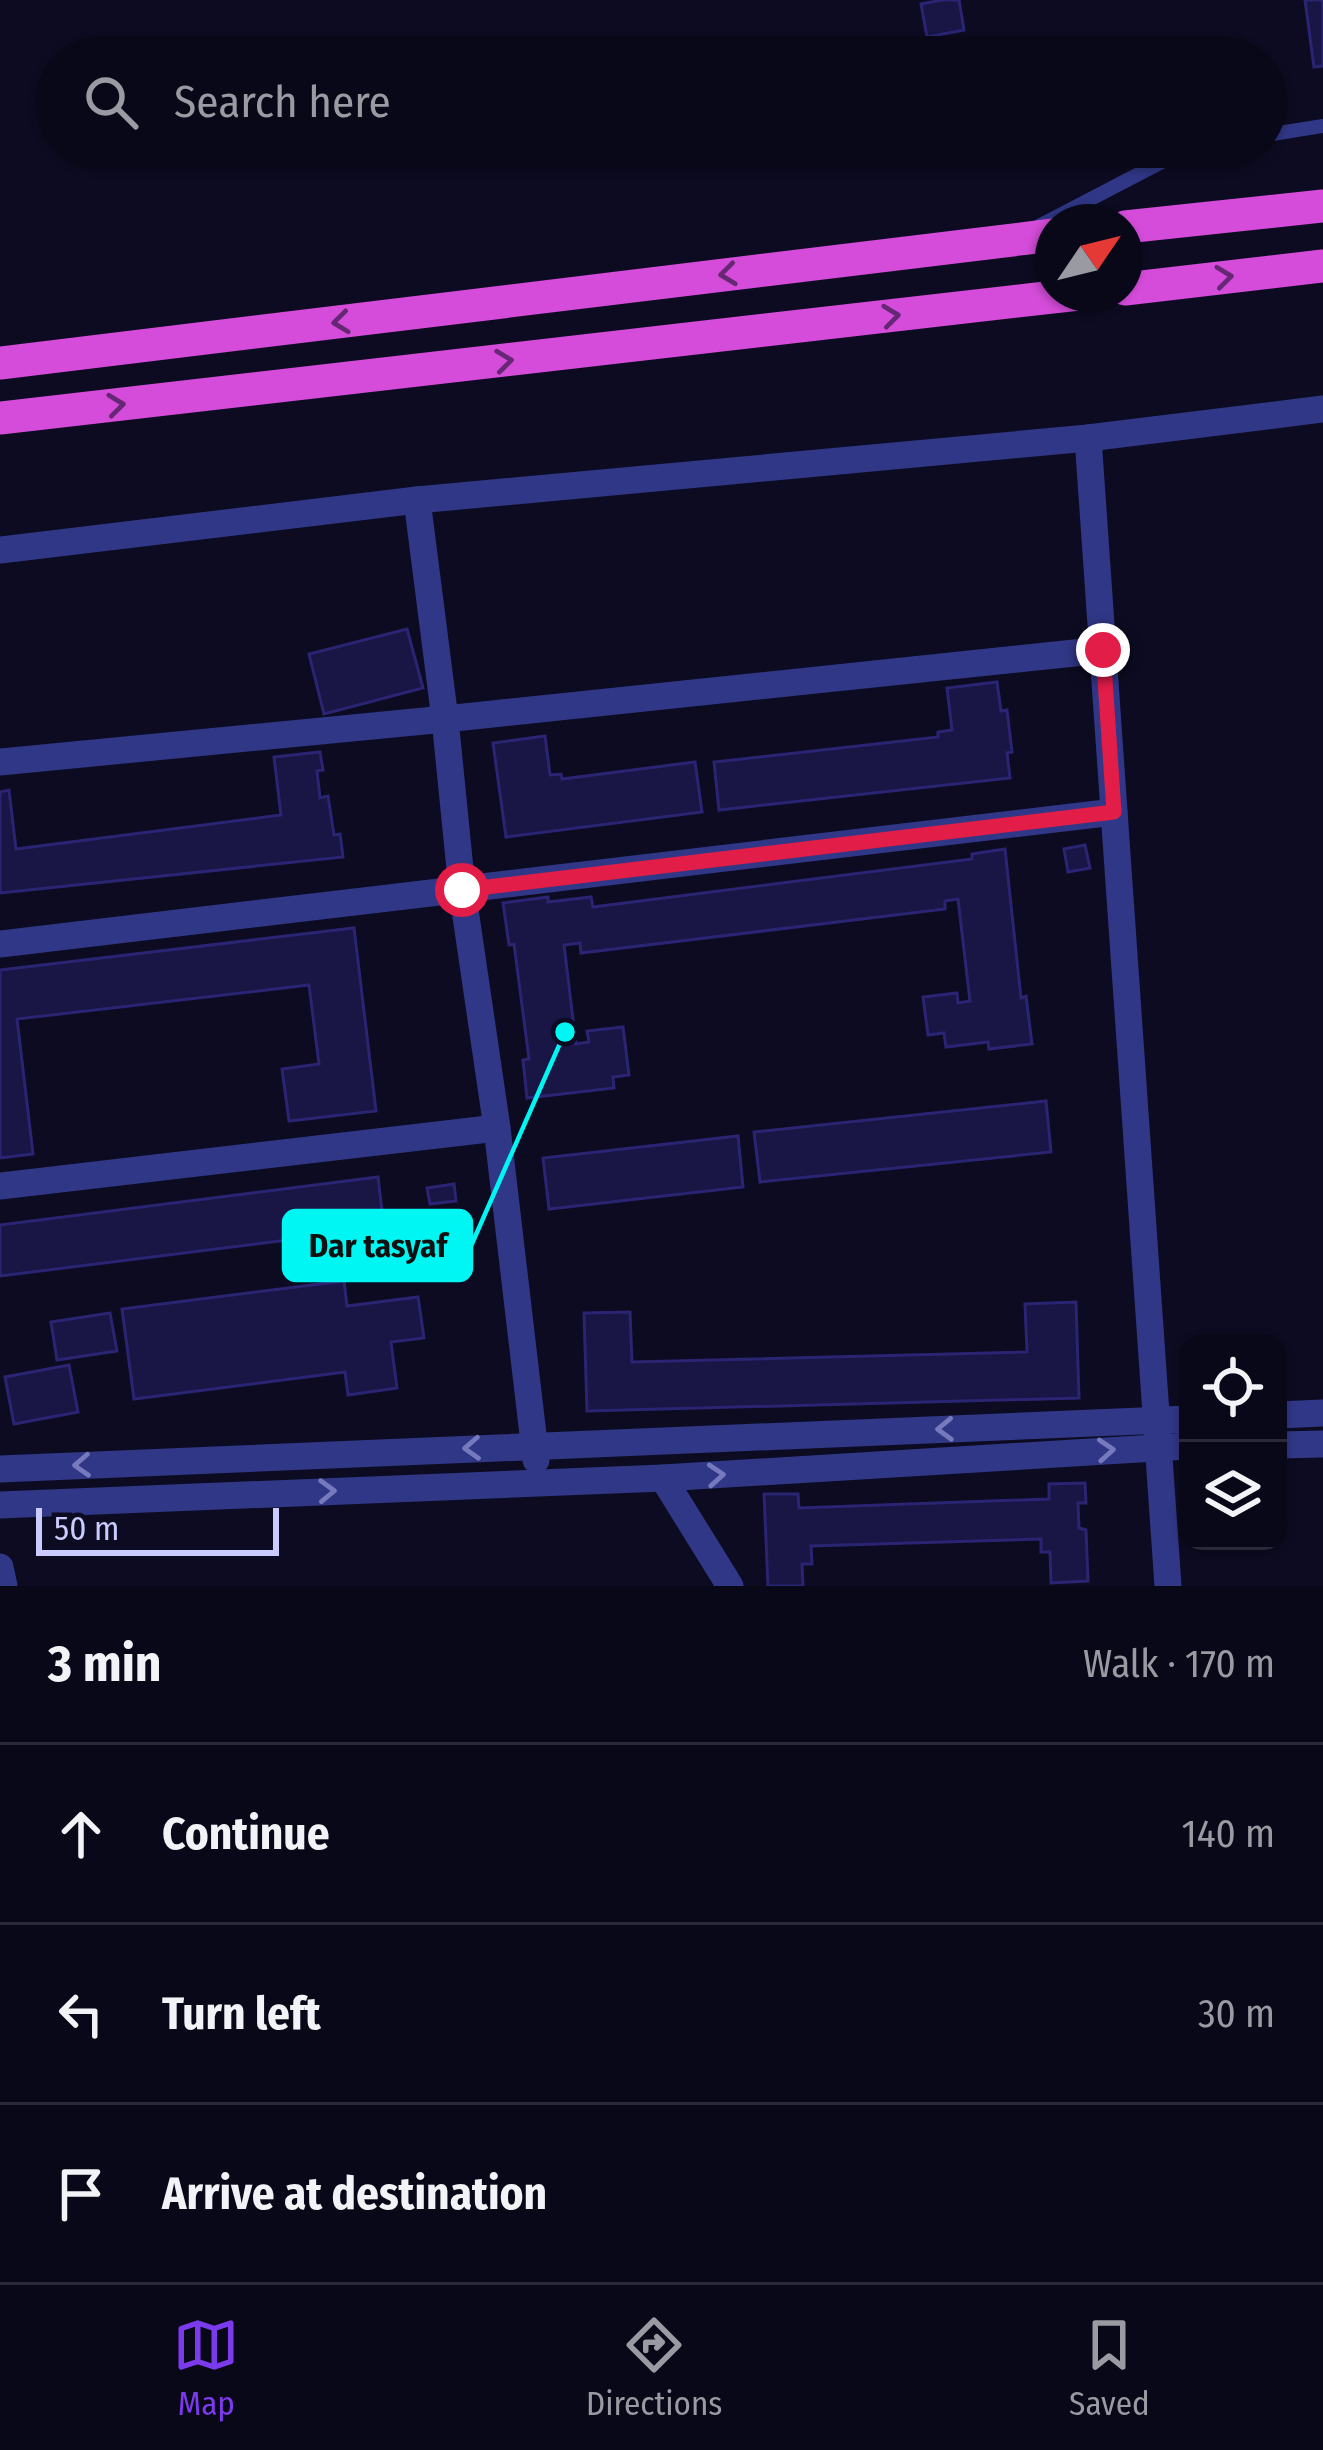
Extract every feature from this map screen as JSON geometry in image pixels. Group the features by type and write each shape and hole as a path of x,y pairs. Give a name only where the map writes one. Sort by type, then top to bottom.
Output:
{"highway":[{"path":"1143,225 1323,206"},
{"path":"0,364 1035,237"},
{"path":"1143,287 1323,266"},
{"path":"0,418 1035,299"}],"street":[{"path":"0,550 417,500 1088,438 1323,409"},
{"path":"1088,438 1168,1586"},
{"path":"417,500 538,1482"},
{"path":"0,762 1103,650"},
{"path":"0,944 1114,812"},
{"path":"0,1186 497,1128"},
{"path":"1287,1415 1323,1413"},
{"path":"0,1504 663,1478 1157,1434 1179,1423"},
{"path":"0,1468 535,1445 1157,1434 1179,1443"},
{"path":"1287,1444 1323,1444"},
{"path":"663,1478 730,1586"},
{"path":"0,1567 4,1586"}],"lane":[{"path":"1287,132 1323,126"},
{"path":"1012,239 1150,168"}],"building":[{"path":"959,0 964,30 927,36 921,4"},
{"path":"1305,0 1323,0 1323,66 1314,67"},
{"path":"407,629 423,688 324,714 309,654"},
{"path":"997,682 1001,711 1007,710 1010,778 719,810 714,762 938,737 938,732 952,730 947,688"},
{"path":"545,736 550,775 561,774 562,779 695,762 702,812 506,837 493,743"},
{"path":"320,752 320,798 328,796 343,857 0,893 0,792 9,790 16,849 281,815 274,757"},
{"path":"1085,845 1090,868 1068,872 1064,849"},
{"path":"1005,849 1021,998 1026,996 1032,1044 946,1047 944,1033 928,1035 923,997 957,993 958,1003 970,1001 958,899 945,901 945,909 581,953 580,943 564,945 576,1044 589,1042 587,1031 623,1027 629,1075 613,1077 614,1088 527,1098 523,1060 529,1059 514,944 509,945 503,903 591,897 593,907 972,859 972,854"},
{"path":"354,928 376,1111 289,1121 282,1069 319,1064 309,985 17,1019 33,1154 0,1158 0,970"},
{"path":"1046,1101 1051,1152 760,1182 754,1132"},
{"path":"738,1136 743,1187 549,1209 543,1158"},
{"path":"378,1177 384,1228 0,1276 0,1225"},
{"path":"454,1184 456,1201 430,1204 427,1188"},
{"path":"344,1281 347,1306 418,1297 424,1338 391,1342 397,1388 348,1395 345,1372 134,1399 122,1309"},
{"path":"1076,1302 1079,1398 587,1411 584,1313 630,1312 632,1362 1027,1352 1025,1304"},
{"path":"110,1313 117,1351 57,1360 51,1322"},
{"path":"69,1365 78,1412 14,1424 5,1377"},
{"path":"1085,1483 1086,1503 1078,1503 1079,1528 1086,1530 1088,1581 1051,1583 1050,1552 1041,1552 1041,1539 811,1546 812,1564 802,1564 803,1586 768,1586 764,1494 798,1494 799,1508 1049,1499 1049,1484"}],"place":[{"name":"Dar tasyaf","path":"565,1032"}],"route":[{"path":"462,890 1114,812 1103,650"}]}
